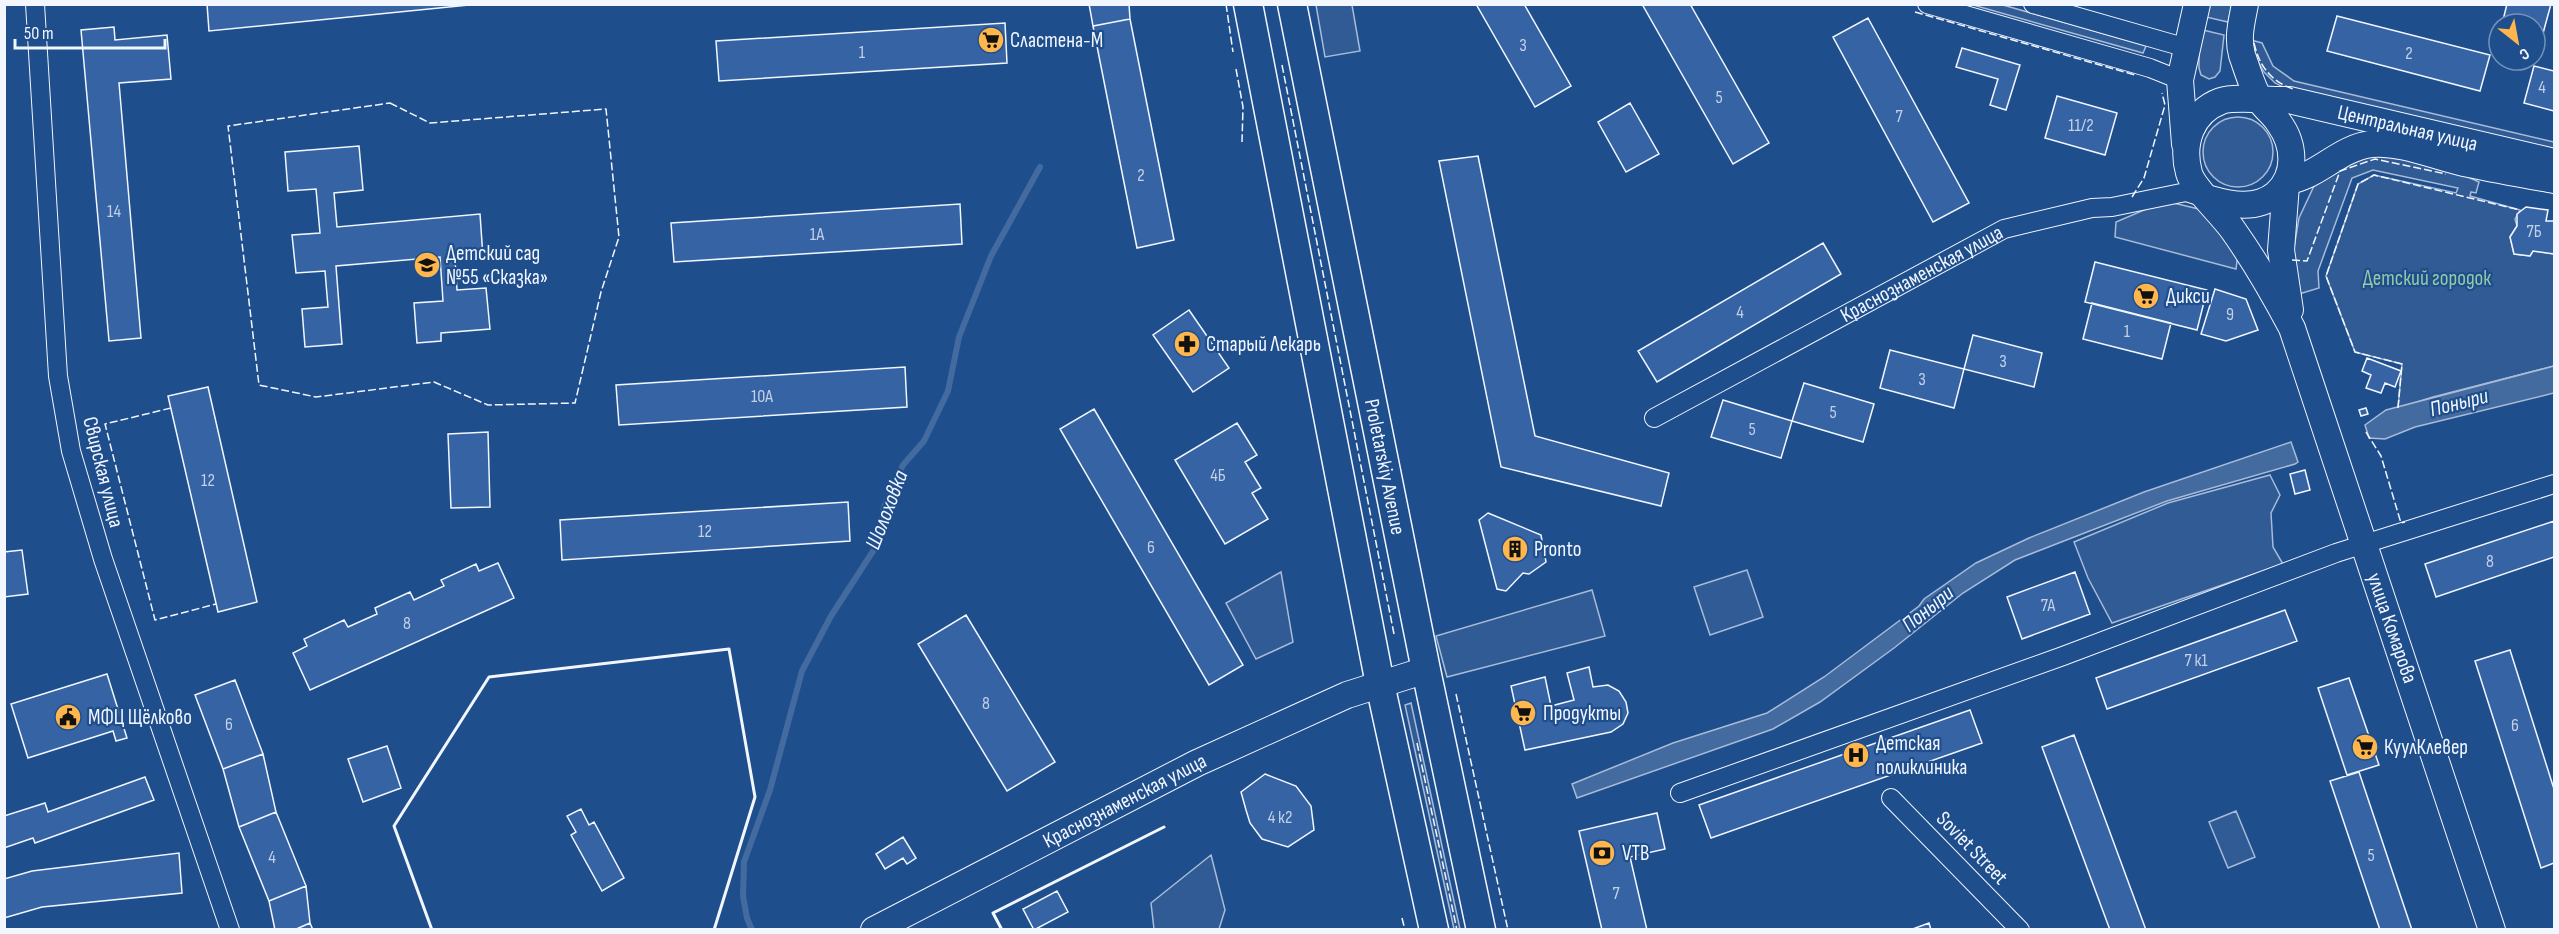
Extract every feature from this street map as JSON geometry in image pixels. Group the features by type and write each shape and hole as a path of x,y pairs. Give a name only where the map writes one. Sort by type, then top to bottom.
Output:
{"main road":[{"path":"1248,4 1380,684 1434,930"},
{"name":"Proletarskiy Avenue","path":"1292,4 1426,670 1481,930"},
{"path":"2197,4 2180,80 2189,174 2247,249 2292,328"},
{"path":"2245,4 2239,38 2242,54 2261,102 2280,123 2288,140 2291,171 2287,183 2281,250 2292,328"},
{"path":"2185,150 2190,130 2198,117 2209,108 2236,98 2261,102"},
{"name":"Центральная улица","path":"2261,102 2300,103 2554,162"},
{"name":"Центральная улица","path":"2287,183 2305,178 2348,151 2370,144 2400,147 2468,164 2554,180"},
{"path":"2210,199 2234,206 2253,204 2272,197 2287,183"},
{"name":"улица Комарова","path":"2292,328 2492,930"},
{"name":"Краснознаменская улица","path":"873,930 1197,763 1286,721 1380,684 1426,670"}],"street":[{"name":"Свирская улица","path":"35,4 58,376 71,451 103,559 230,930"},
{"path":"1927,4 2150,68 2180,80"},
{"path":"2033,4 2187,48"},
{"name":"Краснознаменская улица","path":"1654,418 2004,228 2092,208 2112,207 2186,192 2210,199"},
{"path":"1680,793 2363,544 2554,484"},
{"name":"Soviet Street","path":"1891,798 2020,930"}],"shaded area":[{"path":"1316,5 1352,5 1360,51 1325,57"},
{"path":"1973,5 2003,5 2146,46 2143,53"},
{"path":"2210,5 2232,5 2228,22 2206,17"},
{"path":"2203,30 2224,35 2220,71 2215,77 2209,79 2201,75 2199,68 2199,47"},
{"path":"2251,40 2262,43 2273,66 2294,81 2554,142 2554,154 2289,90 2275,83 2264,72 2256,58"},
{"path":"2238,117 2251,120 2263,127 2270,139 2273,152 2270,165 2263,177 2251,184 2238,187 2225,184 2213,177 2206,165 2203,152 2206,139 2213,127 2225,120"},
{"name":"Детский городок","path":"2374,150 2450,169 2479,182 2476,193 2471,192 2470,196 2520,210 2515,219 2517,226 2510,237 2514,254 2530,256 2533,251 2554,254 2554,366 2398,408 2402,364 2355,352 2326,276 2358,184 2374,175 2456,193 2458,188 2373,170 2352,178 2318,271 2319,288 2299,294 2292,260 2299,218 2314,186 2328,172"},
{"path":"2165,201 2207,211 2239,246 2236,269 2115,237 2116,222"},
{"path":"2270,475 2280,495 2271,513 2273,547 2283,564 2112,623 2088,578 2074,542 2168,503"},
{"path":"1747,570 1763,617 1710,635 1694,587"},
{"path":"1281,572 1293,642 1256,659 1226,603"},
{"path":"1592,590 1605,636 1447,677 1436,636"},
{"path":"1411,703 1460,929 1454,929 1405,705"},
{"path":"2236,811 2255,857 2228,868 2209,822"},
{"path":"1211,855 1225,910 1219,929 1154,929 1151,903"}],"water":[{"name":"Поныри","path":"2554,366 2554,393 2415,427 2385,439 2369,438 2365,425 2386,410"},
{"name":"Поныри","path":"2291,442 2298,462 2295,464 2167,501 2015,560 1963,593 1894,648 1820,702 1773,729 1577,798 1572,784 1673,743 1767,713 1824,677 1919,606 1924,599 1976,563 2029,538 2144,492"}],"building":[{"path":"207,4 479,4 209,31"},
{"path":"1089,4 1129,4 1130,19 1093,26"},
{"path":"1476,4 1524,4 1571,86 1535,107"},
{"path":"1642,4 1690,4 1769,143 1733,164"},
{"path":"2507,4 2551,4 2547,19 2547,12 2505,12"},
{"path":"2337,16 2487,54 2487,66 2480,91 2327,51"},
{"path":"1868,18 1969,203 1933,222 1833,37"},
{"path":"1130,19 1174,240 1137,248 1093,26"},
{"path":"1005,23 1007,63 719,81 716,41"},
{"path":"114,27 115,40 167,35 171,79 119,83 141,338 109,341 81,30"},
{"path":"1962,48 2020,65 2006,110 1990,105 1998,79 1956,67"},
{"path":"2547,69 2554,71 2554,111 2524,103 2532,72 2547,72"},
{"path":"2057,96 2117,113 2105,155 2045,138"},
{"path":"1630,103 1659,154 1626,172 1598,122"},
{"path":"359,146 363,190 334,193 337,227 480,214 483,257 455,260 457,290 486,288 490,329 441,333 441,341 417,343 414,303 443,301 440,257 336,266 342,344 305,347 302,309 328,307 325,271 296,273 292,235 320,233 316,189 288,191 285,152"},
{"path":"1478,156 1535,436 1669,473 1661,506 1501,467 1439,161"},
{"path":"960,204 962,244 674,262 671,223"},
{"path":"2526,207 2548,210 2546,221 2554,221 2554,254 2533,251 2530,256 2514,254 2510,237 2517,226 2517,214"},
{"path":"1823,243 1841,274 1657,382 1638,351"},
{"name":"Дикси","path":"2095,262 2207,290 2197,330 2085,302"},
{"path":"2215,289 2246,299 2258,330 2226,341 2201,334"},
{"path":"2092,303 2171,323 2162,359 2083,339"},
{"path":"1189,310 1229,368 1193,392 1153,335"},
{"path":"1973,335 2042,353 2034,387 1964,369"},
{"path":"1890,350 1964,369 1954,408 1880,388"},
{"path":"2367,358 2401,371 2395,387 2385,383 2381,393 2366,388 2371,375 2362,371"},
{"path":"905,367 907,407 619,425 616,385"},
{"path":"1804,383 1874,404 1863,442 1792,421"},
{"path":"208,387 257,602 218,612 168,396"},
{"path":"1723,400 1792,421 1781,458 1711,437"},
{"path":"2366,408 2368,414 2361,416 2359,410"},
{"path":"1094,409 1243,665 1209,685 1060,429"},
{"path":"1237,423 1257,455 1245,462 1261,488 1252,493 1268,519 1225,544 1175,460"},
{"path":"488,432 490,507 451,508 448,434"},
{"path":"2305,470 2310,490 2295,494 2290,474"},
{"path":"848,502 850,541 562,560 560,520"},
{"name":"Pronto","path":"1488,513 1541,535 1546,562 1529,574 1523,573 1506,591 1497,589 1479,520"},
{"path":"2554,521 2554,557 2436,597 2425,564"},
{"path":"22,550 28,594 4,597 4,552"},
{"path":"498,563 514,598 310,690 293,653 307,646 304,639 344,620 348,627 377,614 375,608 410,592 414,600 444,586 441,580 476,564 479,571"},
{"path":"2075,572 2090,614 2022,639 2007,597"},
{"path":"2285,610 2297,641 2107,709 2096,678"},
{"path":"966,615 1055,762 1007,791 918,644"},
{"path":"2510,650 2554,789 2554,863 2541,868 2475,661"},
{"path":"1589,667 1593,687 1608,685 1619,691 1626,702 1628,713 1623,724 1611,732 1525,750 1511,686 1545,677 1551,706 1574,700 1567,673"},
{"name":"МФЦ Щёлково","path":"107,674 127,738 116,741 113,731 28,758 11,704"},
{"path":"2349,678 2379,765 2347,775 2318,688"},
{"path":"235,680 263,754 223,769 195,695"},
{"path":"1970,710 1982,743 1711,838 1699,805"},
{"path":"2074,735 2146,930 2110,930 2042,747"},
{"path":"387,746 401,788 363,802 348,759"},
{"path":"263,754 276,812 239,827 223,769"},
{"path":"2359,772 2412,930 2380,930 2330,781"},
{"path":"1265,774 1296,786 1311,806 1314,830 1288,847 1262,839 1250,823 1241,792"},
{"path":"145,777 154,800 35,843 33,838 4,848 4,816 45,803 48,812"},
{"path":"581,809 589,825 594,822 624,878 602,891 571,835 576,832 567,816"},
{"path":"276,812 306,886 269,901 239,827"},
{"path":"1657,813 1665,849 1630,857 1647,930 1602,930 1579,831"},
{"path":"903,837 916,858 907,864 903,858 885,869 876,854"},
{"path":"179,853 182,893 42,907 4,918 4,879 32,871"},
{"path":"306,886 310,923 294,930 275,930 269,901"},
{"path":"1057,891 1068,912 1034,930 1023,909"},
{"path":"310,923 313,930 294,930"},
{"path":"1929,923 1931,930 1910,930"}],"waterway":[{"name":"Шолоховка","path":"752,930 743,896 744,862 770,790 802,671 831,616 877,545 884,507 903,465 924,441 948,391 959,337 991,256 1040,167"}],"fence":[{"path":"1226,4 1233,52"},
{"path":"1915,12 2135,75"},
{"path":"2254,43 2262,65 2272,77 2293,89"},
{"path":"1282,65 1394,634"},
{"path":"1236,69 1243,107 1242,142"},
{"path":"2132,197 2144,178 2165,105 2162,93"},
{"path":"390,103 430,123 606,109 619,237 601,292 575,403 488,405 434,382 316,397 259,385 228,126 390,103"},
{"path":"2292,260 2307,261 2340,171 2375,159 2446,174"},
{"path":"2398,408 2402,364 2355,352 2326,276 2358,184 2374,175 2520,210"},
{"path":"171,408 105,424 155,620 216,604"},
{"path":"2366,432 2381,456 2401,523 2405,522"},
{"path":"1456,694 1508,930"},
{"path":"1417,743 1457,930"},
{"path":"1402,918 1405,930"}],"wall":[{"path":"432,930 394,826 489,677 729,649 755,797 714,930"},
{"path":"1002,930 993,913 1164,827"}],"place":[{"name":"Сластена-М","path":"991,40"},
{"name":"Детский сад №55 «Сказка»","path":"427,265"},
{"name":"Дикси","path":"2146,296"},
{"name":"Старый Лекарь","path":"1187,344"},
{"name":"Pronto","path":"1515,549"},
{"name":"Продукты","path":"1523,713"},
{"name":"МФЦ Щёлково","path":"68,717"},
{"name":"КуулКлевер","path":"2365,747"},
{"name":"Детская поликлиника","path":"1856,755"},
{"name":"VTB","path":"1602,853"}]}
